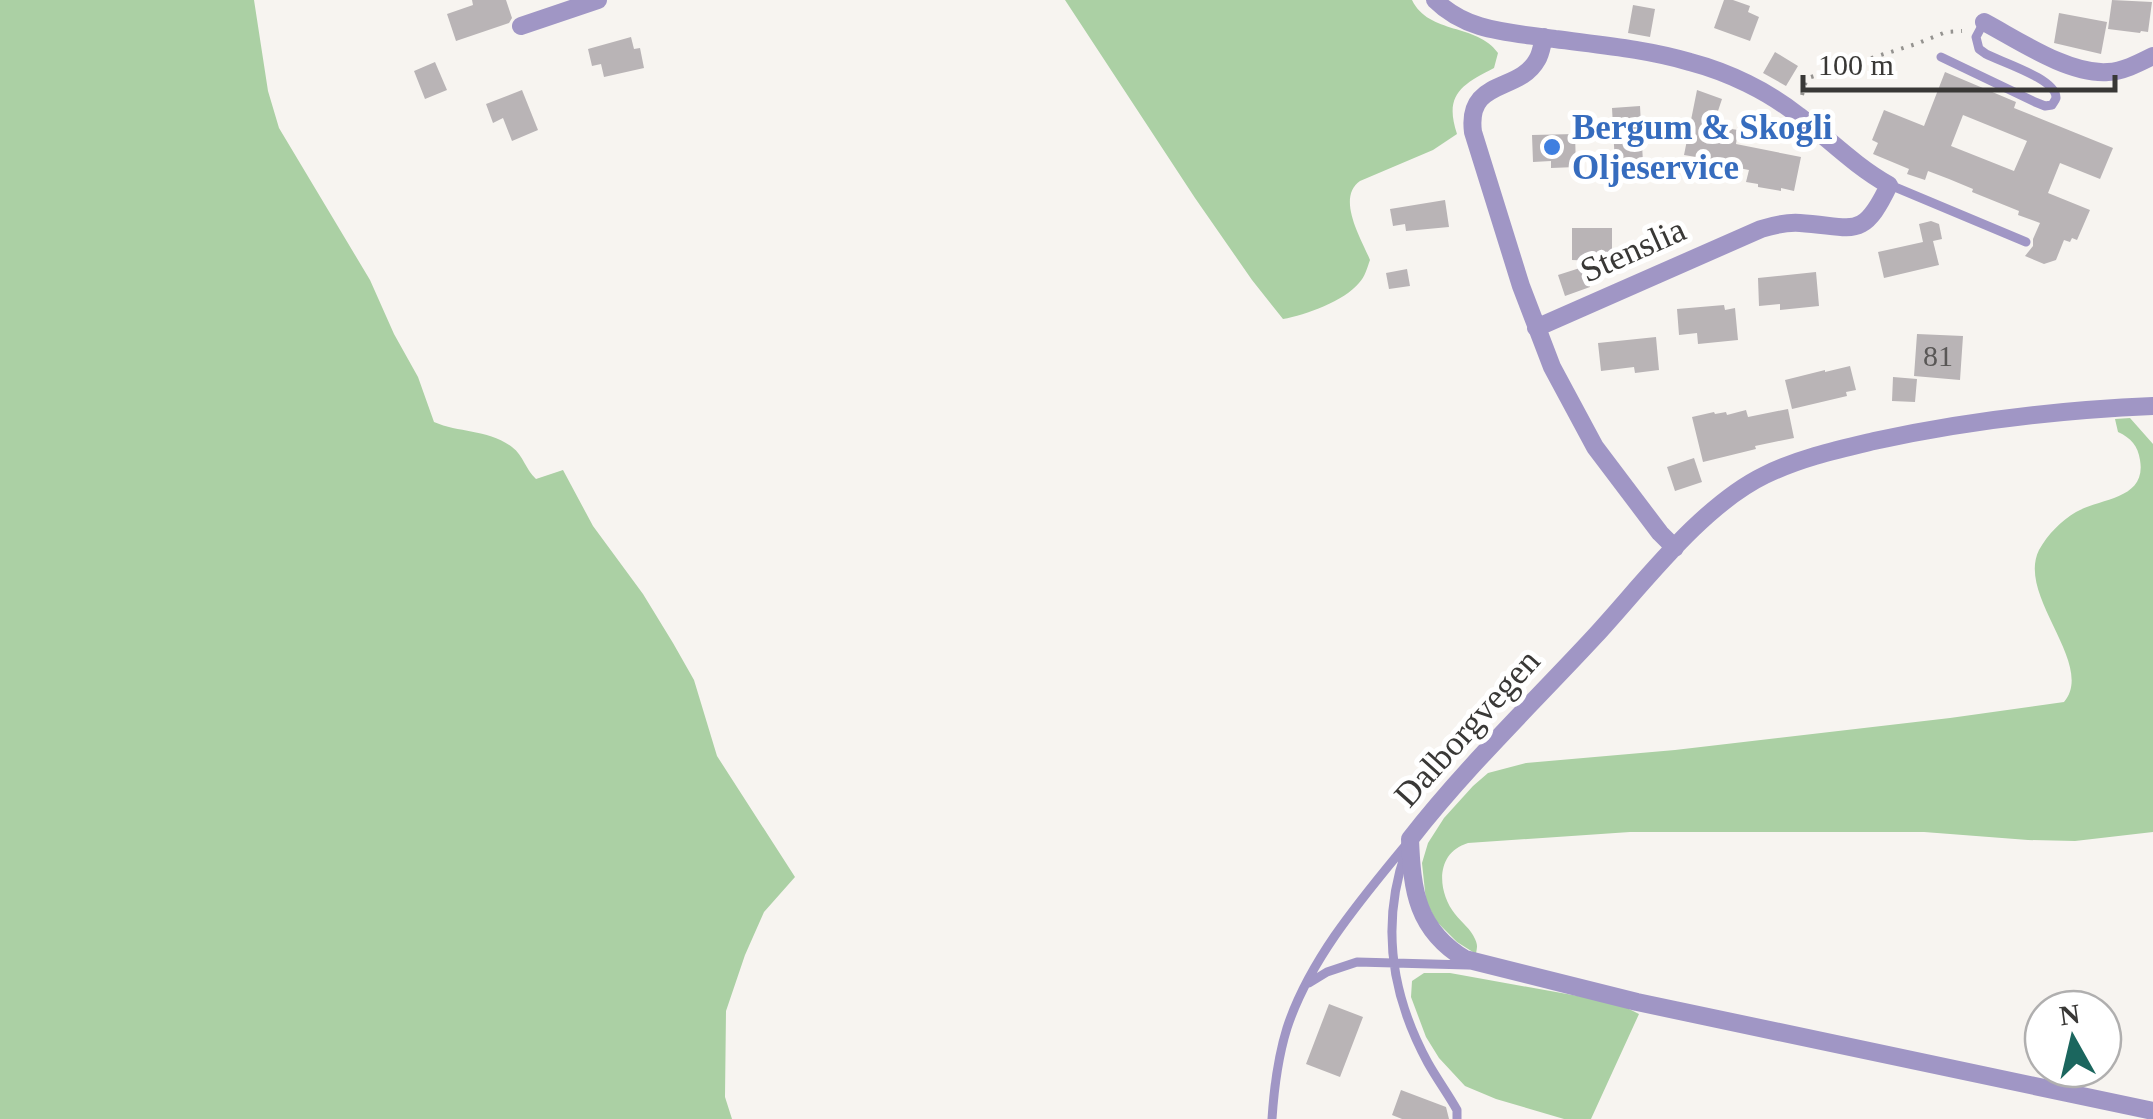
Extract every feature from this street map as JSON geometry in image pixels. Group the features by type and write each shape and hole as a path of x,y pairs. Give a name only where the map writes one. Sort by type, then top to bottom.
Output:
{"street":[{"path":"521,26 598,0"},
{"path":"1435,0 1479,27 1643,51 1695,63 1742,82 1798,114 1848,158 1889,185"},
{"path":"1981,27 2093,72 2118,70 2153,56"},
{"path":"1544,37 1532,67 1485,94 1474,107 1476,142 1536,328 1559,381 1595,448 1675,548"},
{"name":"Stenslia","path":"1536,328 1761,229 1795,222 1839,228 1857,226 1873,214 1889,185"},
{"name":"Dalborgvegen","path":"2153,406 1956,425 1805,458 1744,487 1675,548 1410,839 1414,885 1424,918 1443,944 1465,959 1636,1002 2153,1112"}],"lane":[{"path":"1941,57 2035,102 2052,105 2056,95 2049,84 1986,54 1976,44 1981,27"},
{"path":"1889,185 2026,242"},
{"path":"1410,839 1393,896 1393,962 1408,1018 1428,1063 1457,1110 1457,1119"},
{"path":"1272,1119 1283,1044 1306,984 1342,927 1410,839"},
{"path":"1306,984 1344,965 1372,961 1481,964"}],"path":[{"path":"1798,114 1804,87 1811,77 1946,32 1981,27"}],"green space":[{"path":"0,0 254,0 268,91 279,128 370,280 418,377 434,422 503,441 516,451 536,479 563,470 593,526 673,643 694,680 717,756 795,877 764,912 726,1011 725,1097 732,1119 0,1119"},
{"path":"1065,0 1412,0 1430,19 1478,37 1498,53 1494,68 1464,86 1454,100 1457,134 1433,150 1360,181 1353,188 1350,208 1370,260 1361,281 1334,301 1283,319 1195,198"},
{"path":"2130,418 2153,444 2153,832 2075,841 1924,832 1630,832 1468,843 1450,855 1442,874 1449,905 1475,939 1476,954 1436,921 1426,901 1422,863 1428,843 1444,818 1488,773 1526,763 1675,750 2064,702 2071,686 2070,669 2038,588 2035,568 2039,550 2070,516 2120,496 2136,483 2140,473 2138,451 2118,432 2115,419"},
{"path":"1424,973 1450,973 1617,1003 1639,1014 1591,1119 1564,1119 1465,1086 1426,1037 1411,997 1412,981"}],"building":[{"path":"472,0 506,0 512,18 509,23 456,41 447,14 473,5"},
{"path":"1724,0 1750,6 1748,12 1759,17 1750,41 1714,28"},
{"path":"2112,0 2152,2 2148,32 2108,29"},
{"path":"1633,5 1655,9 1650,37 1628,33"},
{"path":"2059,13 2107,22 2101,54 2054,43"},
{"path":"631,37 634,49 640,48 644,68 604,77 601,64 592,66 588,49"},
{"path":"1775,52 1798,66 1786,86 1763,73"},
{"path":"435,62 447,90 425,99 414,71"},
{"path":"1945,72 2016,102 2014,108 2113,148 2100,179 2060,163 2048,193 2090,210 2077,240 2064,240 2056,260 2044,264 2025,256 2033,246 2040,223 1949,179 1928,171 1925,180 1873,154 1878,143 1872,140 1884,110 1924,126","holes":["1963,115 2027,141 2014,171 1951,146"]},
{"path":"522,90 538,130 512,141 503,118 493,123 486,104"},
{"path":"1697,90 1722,99 1713,126 1738,130 1736,144 1801,157 1794,191 1758,187 1746,182 1749,170 1684,155"},
{"path":"1640,106 1643,163 1615,164 1612,108"},
{"path":"1575,134 1576,167 1551,168 1551,161 1533,162 1532,135"},
{"path":"1445,200 1449,227 1406,231 1405,224 1393,226 1390,209"},
{"path":"1919,224 1939,224 1942,239 1933,241 1939,265 1884,278 1878,252 1923,242"},
{"path":"1572,228 1612,228 1612,258 1572,260"},
{"path":"1583,267 1590,287 1565,296 1558,275"},
{"path":"1407,269 1410,286 1389,289 1386,273"},
{"path":"1816,272 1819,306 1780,310 1780,304 1759,306 1758,278"},
{"path":"1724,305 1725,310 1735,308 1738,340 1698,344 1697,333 1679,335 1677,309"},
{"path":"1917,334 1963,336 1960,380 1914,376"},
{"path":"1656,337 1659,370 1635,373 1634,367 1601,371 1598,343"},
{"path":"1850,366 1856,390 1846,392 1847,396 1792,409 1785,380"},
{"path":"1893,377 1917,379 1915,402 1892,401"},
{"path":"1788,409 1794,438 1703,462 1692,417 1746,410 1748,417"},
{"path":"1694,458 1702,482 1675,491 1667,467"},
{"path":"1329,1004 1363,1017 1340,1077 1306,1064"},
{"path":"1401,1090 1446,1107 1449,1119 1402,1119 1392,1115"}],"place":[{"name":"Bergum & Skogli Oljeservice","path":"1552,147"}]}
